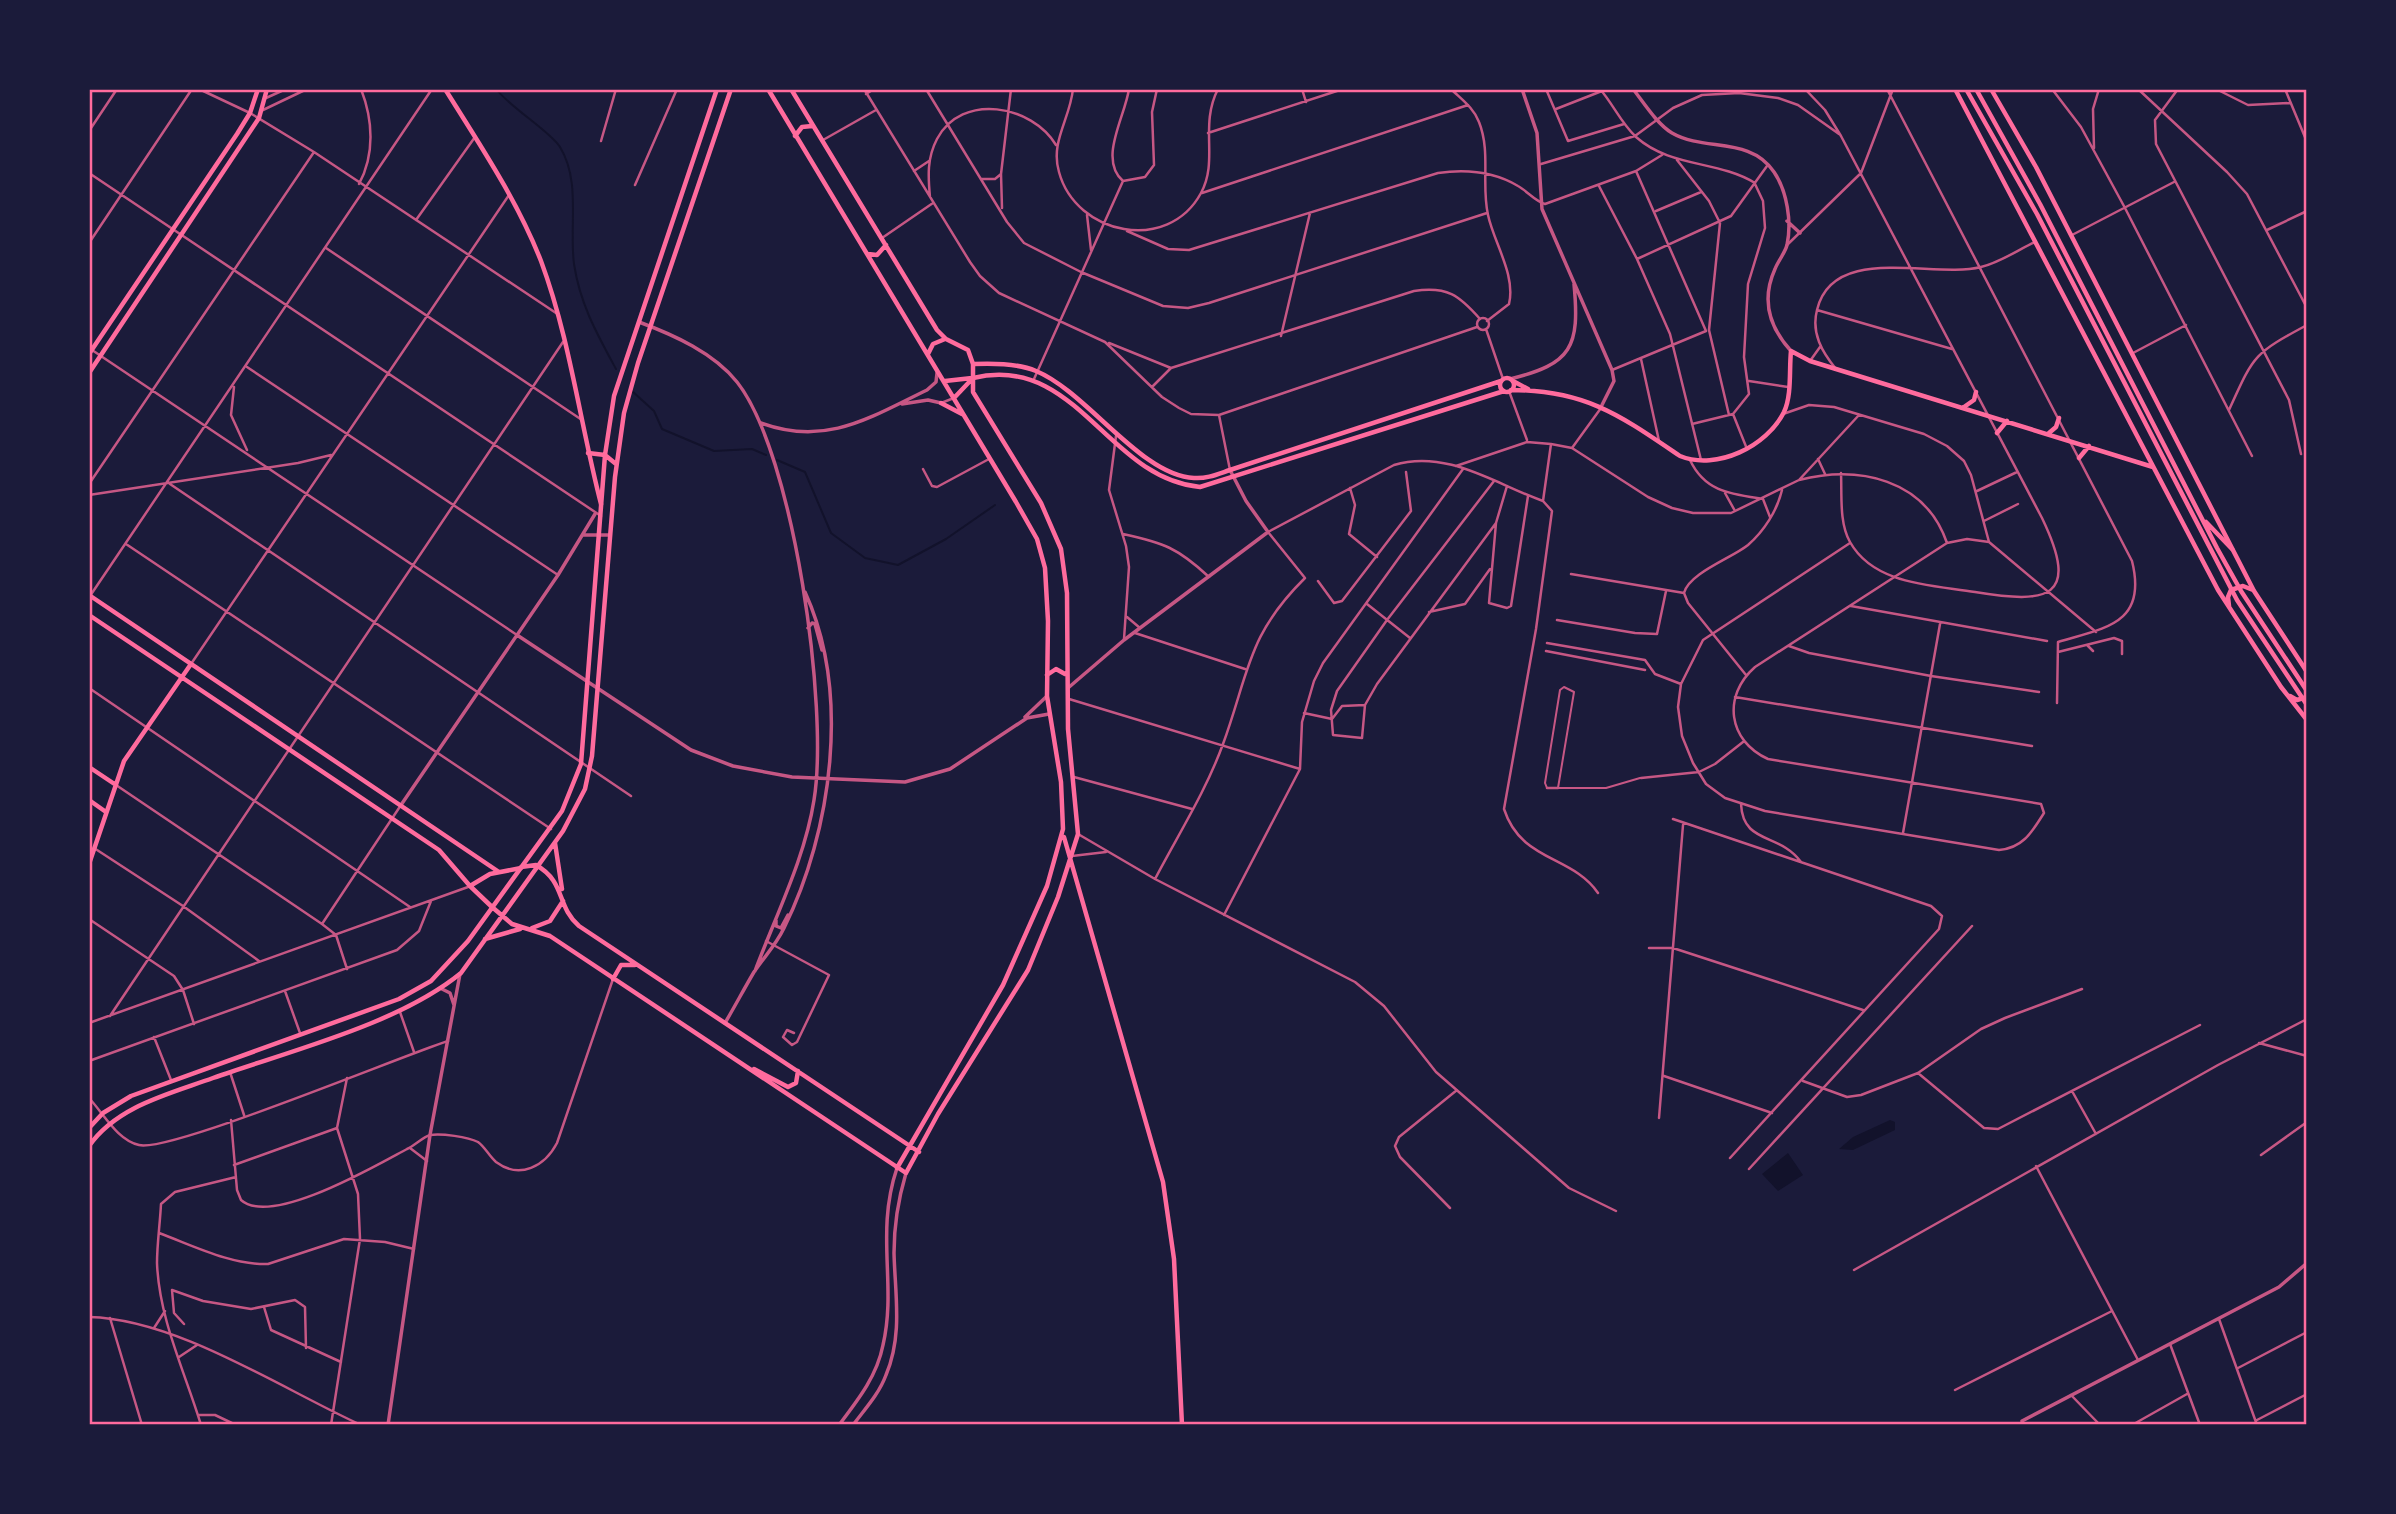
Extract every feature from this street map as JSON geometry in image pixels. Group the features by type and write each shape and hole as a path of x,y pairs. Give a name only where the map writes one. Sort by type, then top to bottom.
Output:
{"main road":[{"path":"90,351 250,113 258,89"},
{"path":"89,373 259,118 267,89"},
{"path":"445,89 509,195 540,259 559,314 601,506"},
{"path":"89,1128 103,1113 131,1096 415,992 431,981 459,952 551,829 570,796 581,764 589,683 599,536 598,515 618,378 717,89"},
{"path":"89,1146 112,1124 141,1104 400,1012 442,989 461,973 577,807 590,770 611,516 630,388 731,89"},
{"path":"768,89 944,381 1041,551 1048,608 1047,696 1061,782 1065,850 1072,857 1168,1207 1174,1259 1182,1425"},
{"path":"89,615 439,850 470,886 512,924 550,936 906,1173 938,1114 1028,970 1072,857 1078,834 1066,690 1067,605 1061,549 1041,503 977,401 972,378 973,364 968,350 946,339 937,330 791,89"},
{"path":"1955,89 2217,590 2286,694 2307,720"},
{"path":"1966,89 2037,214 2230,591 2307,705"},
{"path":"1976,89 2040,204 2239,586 2307,691"},
{"path":"1991,89 2016,130 2232,549 2254,590 2305,670 2307,680"},
{"path":"795,135 802,127 813,125"},
{"path":"868,254 877,255 886,244"},
{"path":"928,354 933,344 946,339"},
{"path":"944,381 989,374 1034,379 1064,397 1141,465 1179,485 1208,486 1508,391 1529,390 1602,405 1690,460 1720,458 1747,449 1766,435 1783,414 1791,351 1810,361 2153,467"},
{"path":"973,364 1021,366 1037,371 1059,384 1146,457 1181,476 1209,477 1230,471 1502,380 1511,380 1529,390"},
{"path":"954,398 972,378"},
{"path":"1502,380 1508,391"},
{"path":"1508,391 1511,380"},
{"path":"1964,407 1974,400 1976,393"},
{"path":"941,403 964,415"},
{"path":"2049,433 2056,427 2059,418"},
{"path":"1997,433 2001,424 2008,421"},
{"path":"2128,458 2139,456 2140,442"},
{"path":"2080,458 2089,446"},
{"path":"588,453 605,455 617,464"},
{"path":"2202,516 2232,549"},
{"path":"2217,590 2230,591 2239,586 2254,590"},
{"path":"2230,591 2230,610"},
{"path":"89,596 499,872"},
{"path":"89,864 124,761 191,664"},
{"path":"1047,675 1056,669 1066,675"},
{"path":"2286,694 2304,698"},
{"path":"2299,712 2304,698"},
{"path":"89,767 116,785"},
{"path":"89,800 106,812"},
{"path":"897,1168 1014,962 1053,869 1063,829"},
{"path":"555,842 566,911 579,926 919,1152"},
{"path":"470,886 486,876 537,865 553,876 564,901"},
{"path":"1065,877 1072,876 1079,884"},
{"path":"485,939 512,929 539,927 550,921 564,901"},
{"path":"613,979 621,965 639,966"},
{"path":"371,1008 374,1020"},
{"path":"355,1014 358,1026"},
{"path":"744,1065 788,1087 796,1083 798,1071"}],"street":[{"path":"89,131 117,89"},
{"path":"89,243 192,89"},
{"path":"199,89 250,113 314,152 466,256 559,314"},
{"path":"266,98 286,89"},
{"path":"263,110 307,89"},
{"path":"359,184 370,157 371,134 369,113 361,89"},
{"path":"89,596 168,484 432,89"},
{"path":"601,141 616,89"},
{"path":"635,185 677,89"},
{"path":"864,89 970,262 990,286 1104,342 1171,368"},
{"path":"866,94 874,89"},
{"path":"926,89 1024,243 1081,272 1144,299 1174,308 1209,303 1487,213"},
{"path":"1002,211 1002,174 1011,89"},
{"path":"1073,89 1056,145 1058,172 1063,183 1087,215 1168,250 1189,250 1438,173 1457,170 1486,172 1519,186 1541,203 1553,202 1636,171 1662,155"},
{"path":"1123,181 1116,175 1111,158 1129,89"},
{"path":"1123,181 1145,177 1154,165 1152,112 1157,89"},
{"path":"1126,231 1158,228 1192,205 1201,193 1209,169 1209,111 1218,89"},
{"path":"1302,89 1306,102"},
{"path":"1208,133 1343,89"},
{"path":"1152,387 1171,368 1429,289 1461,298 1480,319 1487,321 1505,309 1511,298 1511,286 1487,213 1483,135 1468,105 1451,89"},
{"path":"1522,89 1538,132 1541,203 1587,309 1614,381 1602,405 1572,448"},
{"path":"1546,89 1567,141 1624,124"},
{"path":"1633,89 1658,120 1674,134 1735,147 1768,164 1785,196 1787,245"},
{"path":"1805,89 1825,110 1841,136 1913,270 2057,552 2059,575 2050,591 2026,599 1893,578 1863,557 1850,542 1844,527 1842,473"},
{"path":"1887,89 1892,91 2132,561 2136,582 2120,619 2097,633 2060,641 2057,703"},
{"path":"2052,89 2095,153 2125,208 2252,456"},
{"path":"2095,153 2092,121 2099,89"},
{"path":"2138,89 2238,183 2267,230 2307,308"},
{"path":"2178,89 2155,120 2156,145 2288,400 2301,454"},
{"path":"2216,89 2248,105 2291,103"},
{"path":"2285,89 2307,142"},
{"path":"1556,109 1604,90 1624,124 1635,136 1662,155 1726,169 1755,184 1763,201 1765,228 1748,284 1744,357 1749,394 1733,414 1692,425"},
{"path":"1791,351 1772,325 1767,302 1770,280 1787,245 1861,173 1892,91"},
{"path":"1541,164 1635,136 1681,104 1702,95 1759,94 1798,105 1841,136"},
{"path":"1201,193 1468,105"},
{"path":"822,140 876,110"},
{"path":"930,198 929,161 938,136 948,125 974,112 1010,110 1033,120 1056,145"},
{"path":"415,221 475,137"},
{"path":"89,484 235,273 314,152"},
{"path":"1677,160 1702,192 1720,223 1707,331"},
{"path":"913,171 929,161"},
{"path":"1637,259 1731,216 1768,164"},
{"path":"1636,171 1707,331 1729,415"},
{"path":"89,173 598,515 322,924"},
{"path":"982,179 995,179 1002,174"},
{"path":"1034,379 1123,181"},
{"path":"2071,236 2175,182"},
{"path":"1599,186 1637,259 1673,344 1701,461"},
{"path":"1656,211 1702,192"},
{"path":"191,664 425,315 509,195"},
{"path":"882,238 933,203"},
{"path":"2267,230 2307,211"},
{"path":"1281,336 1310,213"},
{"path":"1087,215 1091,251"},
{"path":"1787,221 1800,233"},
{"path":"1837,369 1820,347 1817,310 1829,287 1848,273 1864,269 1982,267 2035,242"},
{"path":"326,247 582,420"},
{"path":"1511,380 1539,372 1558,362 1573,336 1577,311 1573,279"},
{"path":"1577,311 1587,309"},
{"path":"1817,310 1953,349"},
{"path":"1478,327 1480,319"},
{"path":"1487,321 1486,330 1502,380"},
{"path":"639,322 696,348 728,371 761,423 788,514 803,587 817,692 816,780 806,832 755,971"},
{"path":"2131,354 2186,325"},
{"path":"2229,410 2249,365 2262,349 2307,326"},
{"path":"1104,342 1162,397 1191,414 1219,415 1478,327 1486,330"},
{"path":"1612,370 1707,331"},
{"path":"110,1016 565,340"},
{"path":"1810,361 1820,347"},
{"path":"90,351 154,390 589,683 705,757 733,766 816,780 905,782 932,775 967,759 1021,721 1047,696"},
{"path":"1641,358 1659,441"},
{"path":"246,367 558,575"},
{"path":"761,423 789,431 822,433 856,425 933,386 936,368"},
{"path":"1749,381 1788,387"},
{"path":"235,383 231,415 248,453"},
{"path":"1508,391 1527,442"},
{"path":"897,405 928,400 941,403 954,398"},
{"path":"1783,414 1797,407 1821,405 1924,434 1947,446 1964,461 1977,491 1989,542"},
{"path":"1733,414 1747,449"},
{"path":"1155,878 1223,745 1246,669 1265,624 1287,594 1305,578 1268,532 1232,478 1219,415"},
{"path":"1799,480 1859,415"},
{"path":"1117,433 1109,489 1123,534 1130,586 1124,640"},
{"path":"1457,466 1527,442 1572,448 1648,497 1672,508 1711,515 1735,511 1799,480 1842,473 1873,476 1903,488 1928,509 1942,528 1947,543"},
{"path":"1543,501 1551,444"},
{"path":"89,495 270,468 331,455"},
{"path":"1818,458 1825,474"},
{"path":"923,469 932,486 937,487 990,459"},
{"path":"1690,460 1703,481 1725,493 1763,499"},
{"path":"1066,690 1124,640 1268,532 1350,488 1409,461 1464,467 1543,501 1552,511 1504,809 1515,833 1524,842 1581,878 1598,893"},
{"path":"1224,915 1300,769 1304,713 1323,663 1464,467"},
{"path":"1977,491 2017,471"},
{"path":"1318,581 1330,599 1339,603 1377,557 1410,511 1406,472"},
{"path":"1494,481 1387,620 1337,691 1332,701 1332,733 1336,737 1362,738 1365,705 1410,638 1496,523"},
{"path":"168,484 631,796"},
{"path":"1507,486 1496,523 1487,601 1509,607 1528,496"},
{"path":"1350,488 1355,505 1349,534 1377,557"},
{"path":"1684,593 1692,581 1746,546 1770,517 1782,490"},
{"path":"1725,493 1735,511"},
{"path":"1763,499 1770,517"},
{"path":"1984,521 2018,504"},
{"path":"1123,534 1172,547 1209,577"},
{"path":"584,535 610,535"},
{"path":"1850,542 1712,632 1697,648 1681,684 1679,721 1689,754 1706,784 1725,798 1765,811 2006,849 2024,841 2044,813 2044,807 2038,803 1768,759 1743,742 1733,721 1735,697 1746,676 1789,646 1947,543 1967,539 1989,542 2097,633"},
{"path":"126,544 551,829"},
{"path":"1429,612 1465,604 1491,567"},
{"path":"1571,574 1684,593 1746,676"},
{"path":"725,1023 755,971 774,946 792,908 823,816 829,781 830,690 821,629 803,587"},
{"path":"1557,620 1657,634 1666,591"},
{"path":"1367,604 1410,638"},
{"path":"1851,606 2047,641"},
{"path":"1127,617 1141,628"},
{"path":"808,638 808,626 814,623 827,666"},
{"path":"1903,833 1940,624"},
{"path":"1135,633 1246,669"},
{"path":"2058,652 2119,639 2122,654"},
{"path":"1547,643 1645,660 1655,674 1681,684"},
{"path":"2087,645 2093,651"},
{"path":"1789,646 1810,653 1931,676 2039,692"},
{"path":"1588,659 1590,650"},
{"path":"1546,651 1645,670"},
{"path":"1602,661 1603,652"},
{"path":"1066,675 1084,675"},
{"path":"89,688 410,908"},
{"path":"1735,697 2032,746"},
{"path":"1067,699 1300,769"},
{"path":"1332,719 1342,706 1365,705"},
{"path":"1304,713 1332,719"},
{"path":"1021,721 1034,715 1049,714"},
{"path":"1641,778 1699,772 1715,764 1743,742"},
{"path":"1074,777 1192,809"},
{"path":"116,785 322,924 335,935 347,969"},
{"path":"1547,788 1558,788"},
{"path":"1741,804 1744,823 1750,831 1791,848 1801,862"},
{"path":"1673,819 1931,906 1942,916 1939,929 1730,1158"},
{"path":"1659,1118 1683,823"},
{"path":"1078,834 1224,915 1318,962 1371,995 1436,1072 1569,1188 1616,1211"},
{"path":"94,848 183,906 260,962"},
{"path":"1072,857 1107,852"},
{"path":"89,1023 470,886"},
{"path":"89,1061 397,950 411,940 424,920 431,900"},
{"path":"777,911 775,922 779,928 792,908"},
{"path":"89,919 174,976 183,990 194,1024"},
{"path":"1749,1169 1972,927"},
{"path":"766,942 825,973 830,979 797,1042 792,1045 783,1037 786,1030 794,1033"},
{"path":"1649,948 1673,948 1864,1010"},
{"path":"388,1425 430,1135 461,973"},
{"path":"231,1121 234,1165 241,1200 257,1209 291,1202 355,1177 430,1135 469,1139 483,1146 498,1164 509,1168 534,1168 544,1162 557,1143 613,979"},
{"path":"442,989 453,997 453,1021"},
{"path":"1803,1081 1820,1090 1854,1097 1918,1073 1981,1030 2082,989"},
{"path":"285,991 300,1033"},
{"path":"400,1012 414,1052"},
{"path":"1854,1270 2036,1166 2307,1019"},
{"path":"1918,1073 1987,1130 1998,1129 2200,1026"},
{"path":"154,1037 171,1081"},
{"path":"89,1098 128,1141 149,1147 231,1121 448,1041"},
{"path":"2259,1043 2307,1056"},
{"path":"230,1072 244,1115"},
{"path":"1664,1076 1772,1113"},
{"path":"331,1425 359,1239 355,1177 337,1128 347,1078"},
{"path":"1450,1209 1400,1157 1395,1146 1399,1137 1457,1090"},
{"path":"2072,1091 2096,1134"},
{"path":"2261,1154 2307,1122"},
{"path":"234,1165 337,1128"},
{"path":"410,1148 427,1161"},
{"path":"2036,1166 2138,1360"},
{"path":"839,1425 868,1386 883,1345 886,1311 884,1222 897,1168"},
{"path":"853,1425 877,1392 892,1358 898,1321 894,1228 906,1173"},
{"path":"201,1425 165,1311 157,1264 161,1204 167,1196 236,1177"},
{"path":"159,1233 240,1263 255,1264 268,1264 344,1239 359,1239 414,1249"},
{"path":"2015,1425 2279,1287 2307,1264"},
{"path":"184,1324 174,1313 172,1290 203,1301 251,1309 295,1300 305,1307 306,1348"},
{"path":"264,1307 271,1330 342,1362"},
{"path":"154,1328 165,1311"},
{"path":"1955,1390 2112,1311"},
{"path":"89,1317 110,1318 170,1332 360,1425"},
{"path":"110,1318 142,1425"},
{"path":"2219,1318 2257,1423 2307,1394"},
{"path":"2238,1368 2307,1332"},
{"path":"2170,1344 2200,1425"},
{"path":"179,1357 197,1345"},
{"path":"2132,1425 2189,1393"},
{"path":"2071,1395 2100,1425"},
{"path":"198,1415 215,1415 236,1425"}],"lane":[{"path":"1547,788 1545,783 1560,690 1564,687 1574,692 1558,788 1606,788 1641,778"}],"shaded area":[{"path":"1890,1120 1895,1122 1895,1130 1853,1150 1839,1149 1853,1137"},
{"path":"1788,1153 1803,1175 1778,1191 1762,1174"}],"waterway":[{"path":"496,89 555,141 566,160 572,189 574,264 580,292 616,369"},
{"path":"632,391 654,411 662,429 714,451 752,449 766,455"},
{"path":"777,460 805,472 831,533 865,558 898,565 946,539 995,505"}]}
